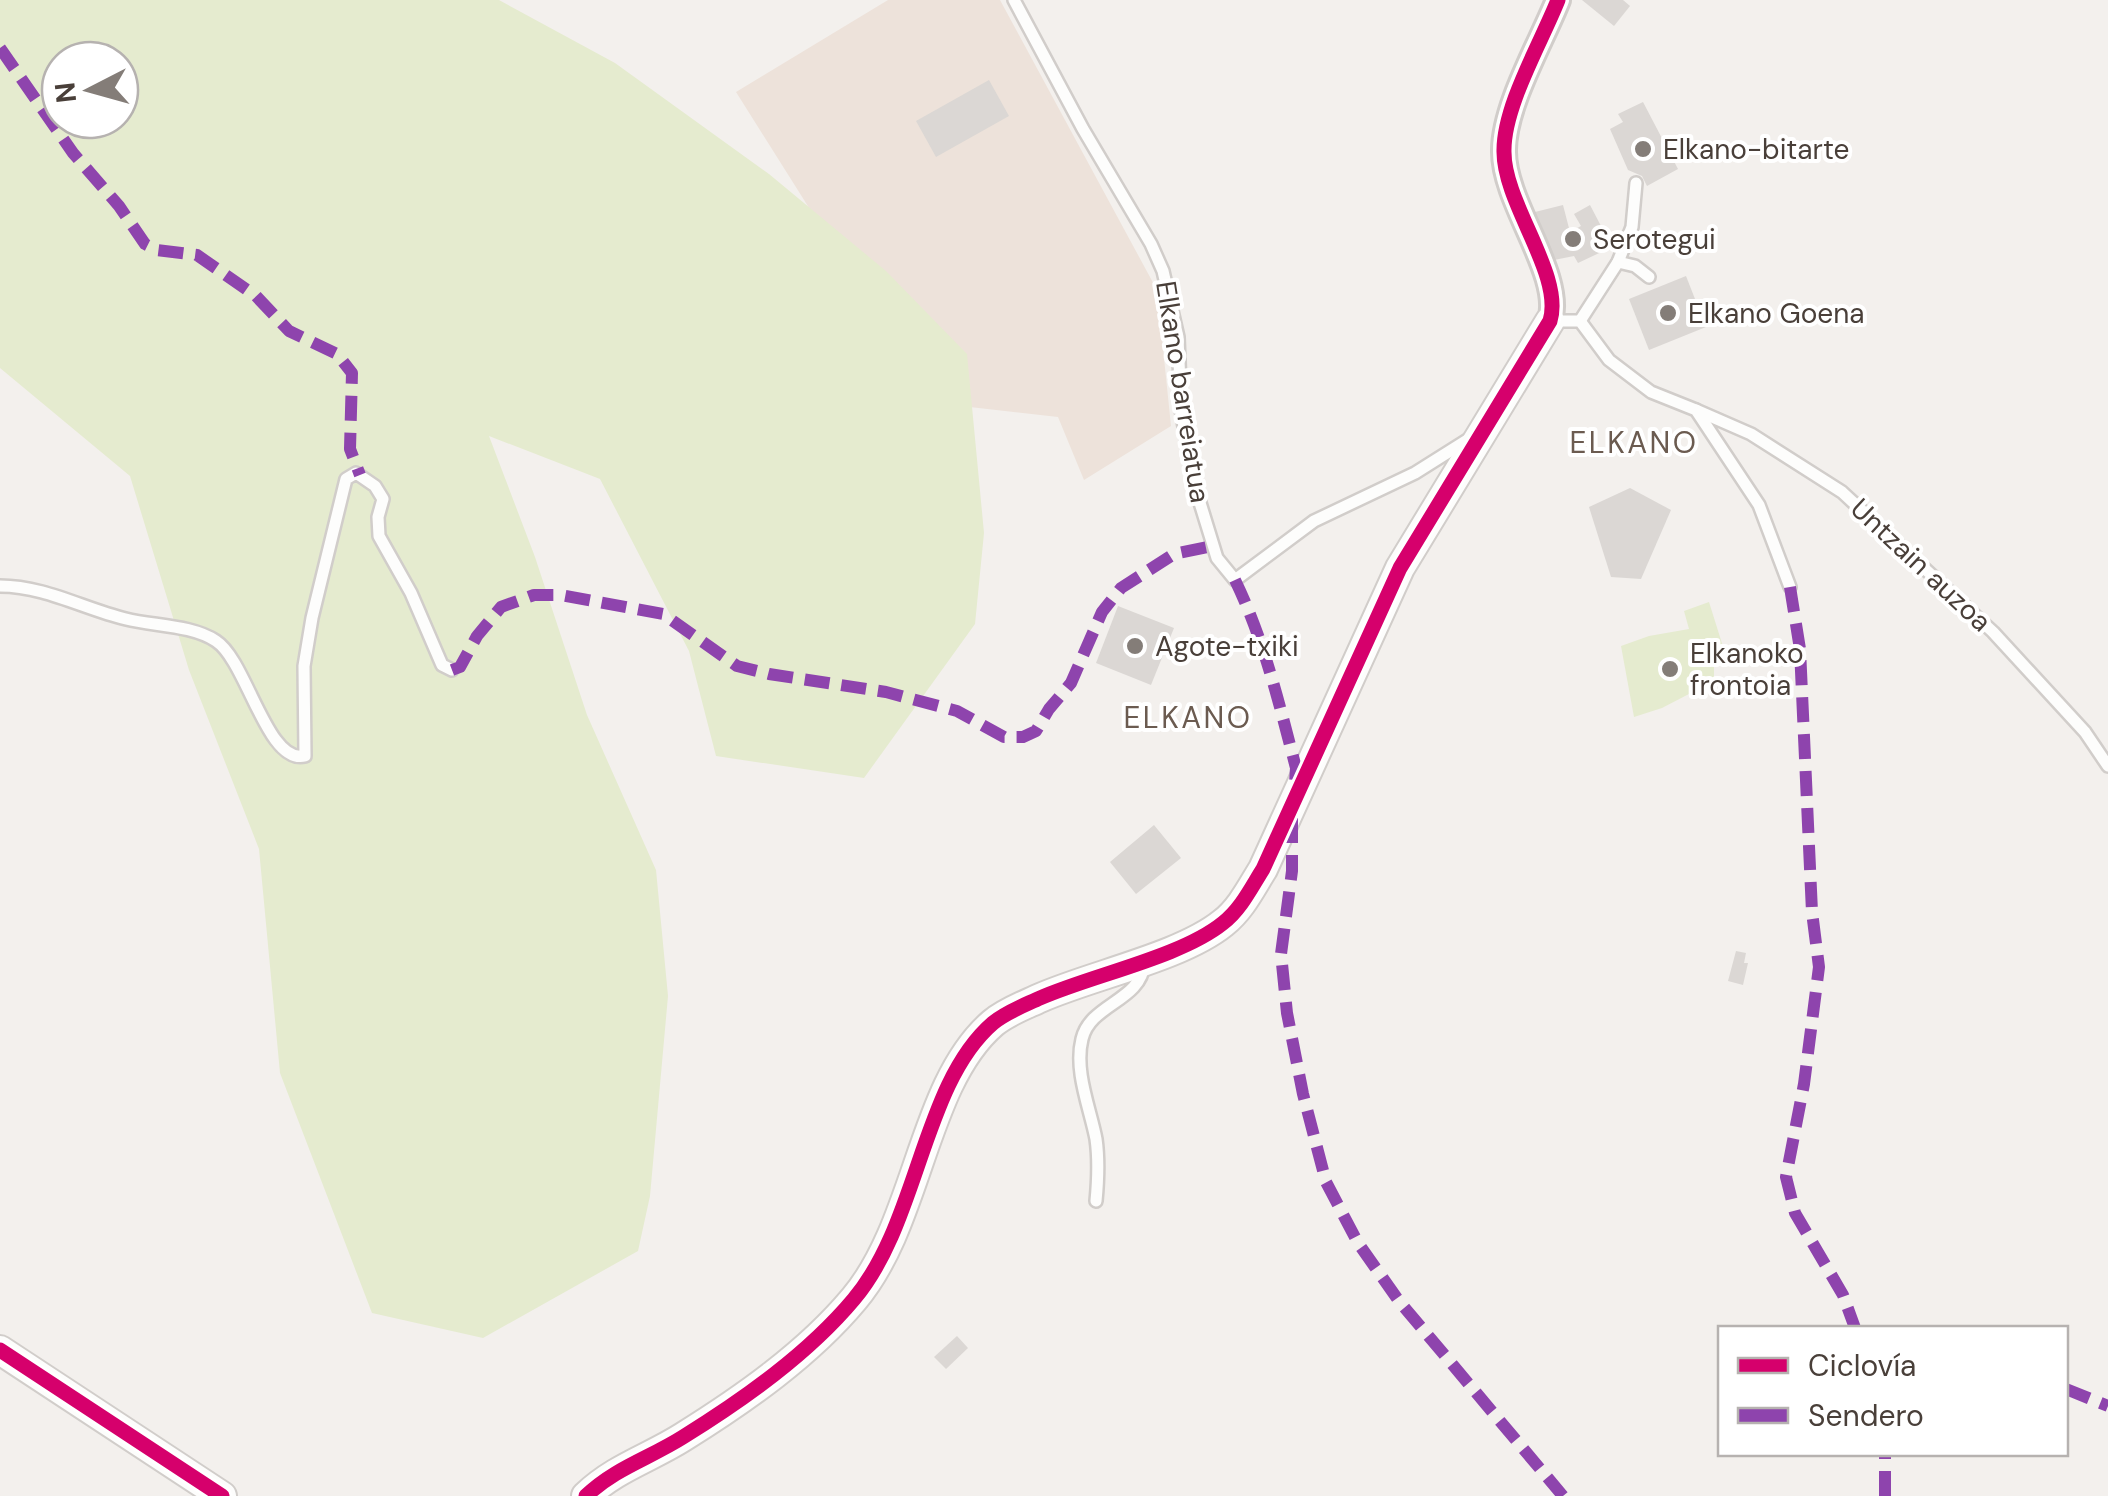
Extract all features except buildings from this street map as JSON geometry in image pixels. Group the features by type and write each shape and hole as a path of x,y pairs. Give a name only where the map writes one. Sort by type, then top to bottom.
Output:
{"street":[{"path":"586,1496 610,1476 681,1439 748,1392 802,1352 857,1296 884,1254 967,1052 994,1022 1060,989 1199,938 1221,925 1244,901 1264,869 1400,568 1550,321 1546,277 1516,204 1504,153 1514,102 1558,0"},
{"path":"0,1350 222,1496"}],"lane":[{"name":"Elkano barreiatua","path":"1014,0 1163,271 1178,337 1182,408 1193,480 1217,558 1235,580 1314,520 1415,473 1486,427"},
{"path":"1580,321 1618,262 1632,227 1636,183"},
{"path":"1618,262 1636,266 1648,277"},
{"path":"1550,321 1580,321"},
{"path":"1580,321 1609,360 1652,392 1696,410 1759,505 1790,588"},
{"name":"Untzain auzoa","path":"1696,410 1772,445 1842,492 1993,632 2085,732 2108,766"},
{"path":"0,586 32,589 94,610 216,640 234,658 264,724 275,739 287,754 305,756 304,666 312,618 346,479 356,474 375,486 383,499 378,517 379,536 411,593 442,666 452,670"},
{"path":"1096,1201 1098,1152 1082,1075 1082,1038 1097,1014 1133,987 1144,972 1145,960"}],"shaded area":[{"path":"888,0 1000,0 1157,290 1171,426 1084,480 1058,417 926,402 736,92"}],"green space":[{"path":"0,0 499,0 615,63 769,174 886,271 967,354 984,533 975,624 864,778 716,756 689,651 600,479 489,436 535,557 587,715 656,870 668,996 650,1196 638,1251 483,1338 372,1313 280,1073 259,849 189,670 130,476 0,368"},
{"name":"Elkanoko frontoia","path":"1709,602 1725,653 1714,657 1714,681 1662,708 1634,717 1621,646 1689,629 1684,611"}],"marked path":[{"path":"0,48 73,153 119,206 145,244 157,250 197,255 256,296 289,331 337,354 352,373 350,449 360,475"},
{"path":"452,670 460,667 477,636 501,607 534,595 561,595 663,614 737,666 886,692 957,711 1004,737 1023,737 1036,731 1071,683 1102,612 1121,588 1174,554 1212,546"},
{"path":"1235,580 1270,672 1296,768 1295,783"},
{"path":"1790,587 1800,649 1812,912 1819,967 1804,1084 1786,1177 1795,1213 1843,1295 1854,1326"},
{"path":"1292,818 1292,871 1281,954 1287,1013 1326,1182 1358,1243 1399,1301 1563,1496"},
{"path":"2068,1390 2108,1406"},
{"path":"1885,1456 1885,1496"}],"cycle path":[{"path":"586,1496 752,1391 796,1357 854,1299 876,1268 893,1232 950,1081 969,1049 993,1023 1040,998 1184,946 1223,923 1245,898 1263,869 1400,568 1550,321 1549,282 1513,194 1504,152 1516,95 1558,0"},
{"path":"0,1350 222,1496"}],"place":[{"name":"Elkano-bitarte","path":"1643,149"},
{"name":"Serotegui","path":"1573,239"},
{"name":"Elkano Goena","path":"1668,313"},
{"name":"Agote-txiki","path":"1135,646"},
{"name":"Elkanoko frontoia","path":"1670,669"}],"district":[{"name":"ELKANO","path":"1634,442"},
{"name":"ELKANO","path":"1188,717"}]}
